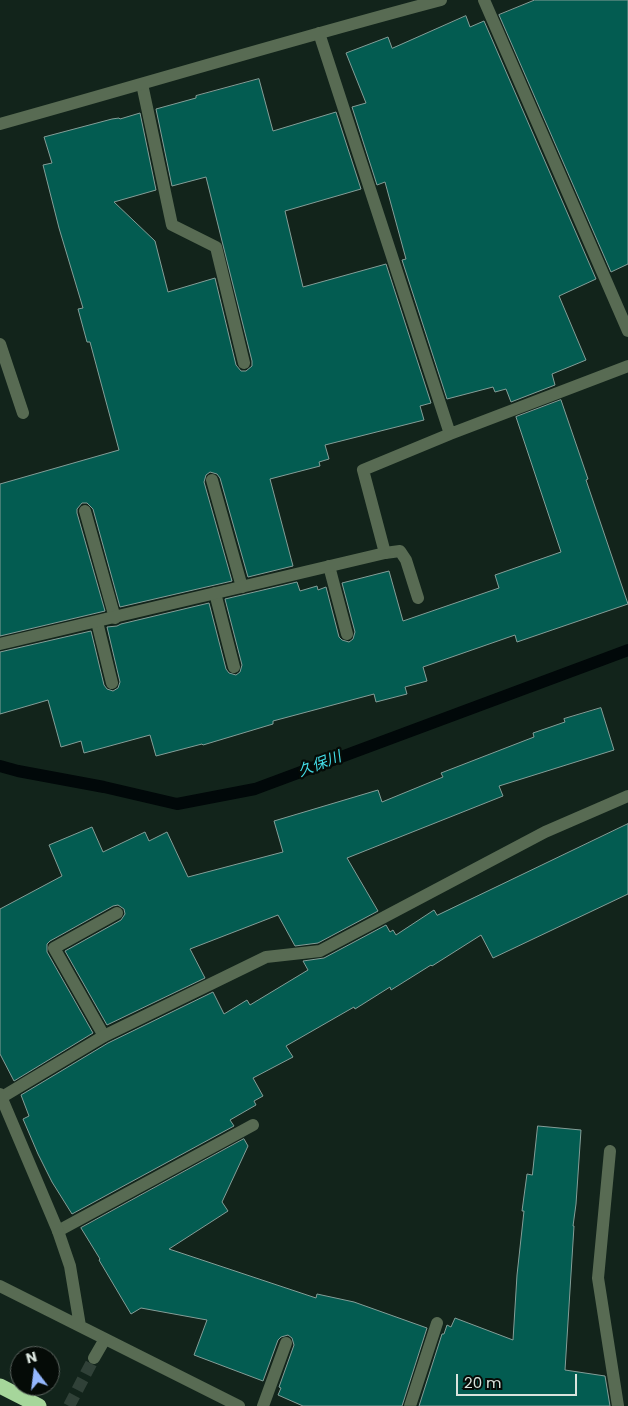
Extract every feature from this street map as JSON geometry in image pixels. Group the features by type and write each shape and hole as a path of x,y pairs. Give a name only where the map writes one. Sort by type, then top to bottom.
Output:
{"highway":[{"path":"0,1386 39,1406"}],"street":[{"path":"0,124 440,0"},
{"path":"484,0 628,331"},
{"path":"319,33 450,434"},
{"path":"142,84 172,225 216,247 244,363"},
{"path":"0,344 23,413"},
{"path":"385,553 363,470 450,434 628,366"},
{"path":"212,480 242,587"},
{"path":"85,511 114,618"},
{"path":"0,644 400,551 406,560 418,598"},
{"path":"329,566 346,634"},
{"path":"215,594 234,668"},
{"path":"97,622 112,683"},
{"path":"80,1326 70,1266 58,1231 1,1096 104,1036 266,957 320,952 546,832 628,796"},
{"path":"104,1036 54,948 117,913"},
{"path":"58,1231 253,1125"},
{"path":"610,1151 598,1278 618,1406"},
{"path":"0,1286 239,1406"},
{"path":"410,1406 437,1323"},
{"path":"94,1358 104,1339"},
{"path":"263,1406 286,1343"}],"building":[{"path":"535,0 628,0 628,264 611,272 499,15"},
{"path":"466,16 470,27 484,21 596,279 559,296 586,360 552,374 555,385 511,402 506,389 495,392 493,387 447,399 402,260 406,259 385,182 377,185 352,107 366,103 346,53 388,37 392,48"},
{"path":"259,79 273,131 336,112 361,189 285,211 303,287 386,264 431,403 420,406 424,420 325,445 329,459 319,462 320,466 270,479 293,566 248,577 220,478 217,474 210,472 206,475 204,482 232,581 120,607 93,509 87,503 82,503 77,509 77,513 105,611 0,636 0,484 119,450 90,342 87,342 78,309 83,308 59,228 43,165 52,163 44,137 140,113 156,190 114,202 155,241 168,292 215,278 236,365 241,371 246,371 252,366 252,361 206,177 172,186 156,109"},
{"path":"561,400 628,604 517,642 515,635 423,667 427,681 405,687 407,694 376,702 374,694 273,721 273,724 203,745 156,756 150,735 84,753 81,741 61,747 48,700 0,714 0,652 91,631 104,685 107,689 113,691 118,688 120,682 107,627 209,603 226,669 229,673 236,675 240,672 242,665 225,599 297,582 300,591 317,586 318,590 326,587 339,637 349,642 353,639 355,632 342,583 389,571 403,621 499,588 495,575 561,552 516,417"},
{"path":"601,708 614,750 499,786 503,796 347,858 378,911 318,943 295,946 278,915 190,949 205,978 107,1025 65,951 121,920 125,914 124,909 118,905 113,906 50,941 47,944 47,952 93,1033 14,1081 0,1054 0,909 62,876 49,845 92,827 103,852 145,832 149,841 167,832 188,877 283,852 274,821 378,790 382,802 443,777 441,773 534,737 533,733 565,722 564,719"},
{"path":"628,824 628,894 493,958 481,935 391,990 390,987 355,1009 354,1007 286,1046 293,1057 253,1078 263,1096 254,1101 256,1105 230,1120 234,1126 72,1214 52,1182 23,1119 29,1116 21,1095 108,1043 213,992 224,1014 247,1000 250,1005 308,970 303,961 324,958 386,925 390,932 393,930 396,935 434,910 437,915"},
{"path":"538,1126 581,1130 573,1226 565,1370 605,1376 610,1406 419,1406 442,1334 444,1334 447,1325 451,1327 455,1318 513,1340 517,1275 524,1211 522,1211 527,1174 532,1175"},
{"path":"244,1139 248,1146 222,1202 228,1211 169,1249 316,1298 317,1294 354,1302 427,1328 402,1406 303,1406 278,1395 294,1345 292,1338 288,1335 278,1340 263,1381 194,1355 207,1320 141,1308 131,1314 99,1260 81,1228"}],"waterway":[{"name":"久保川","path":"0,766 177,804 255,789 628,650"}],"tunnel":[{"path":"69,1406 94,1358"}]}
